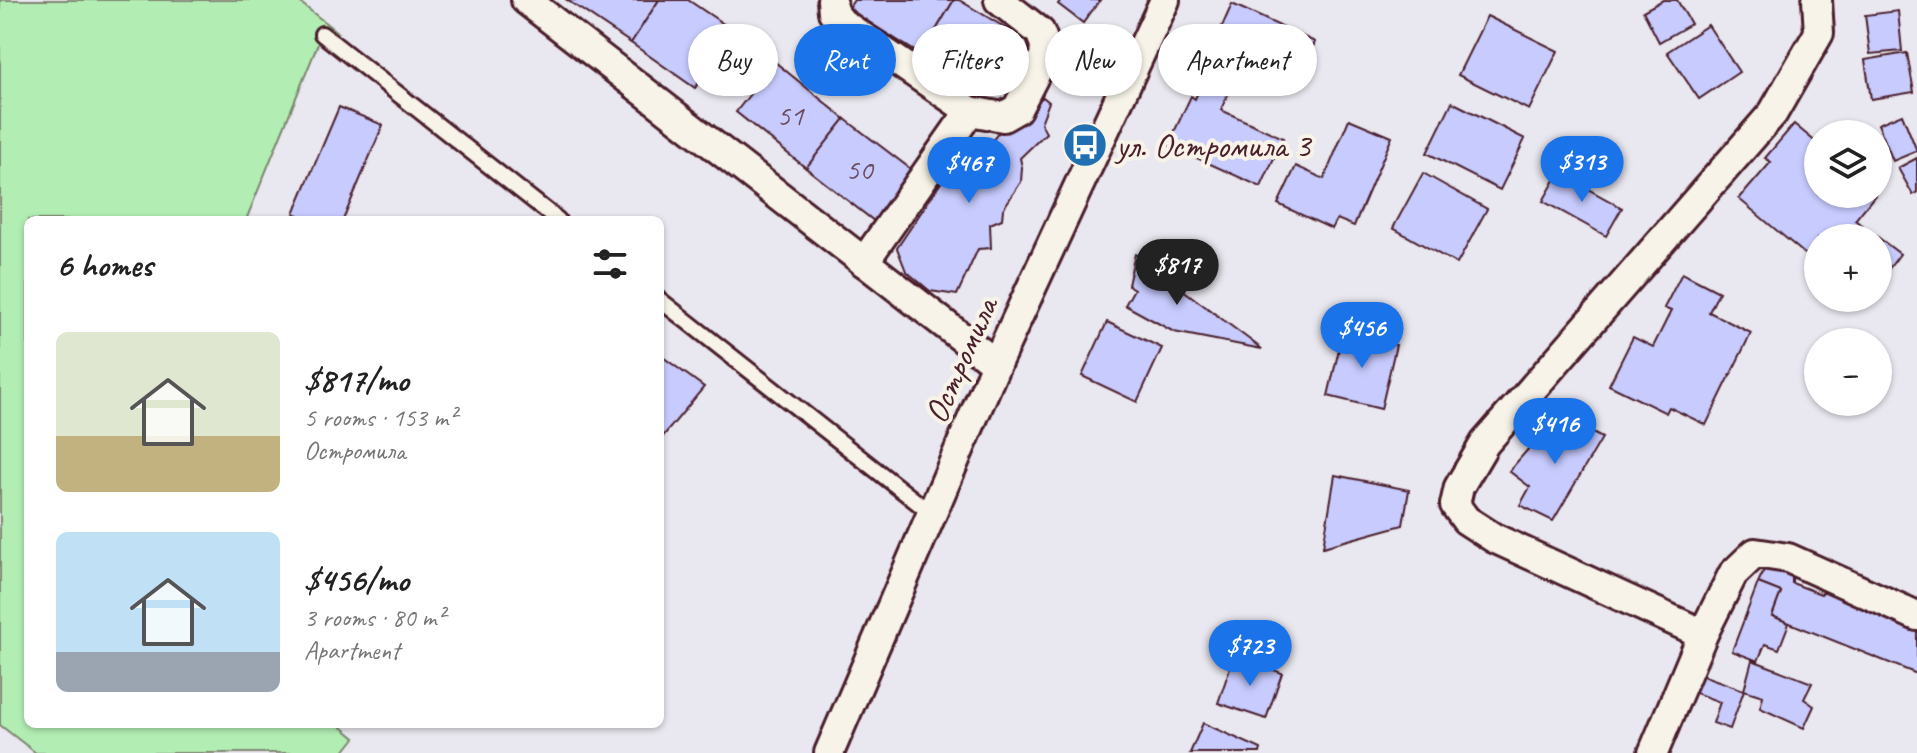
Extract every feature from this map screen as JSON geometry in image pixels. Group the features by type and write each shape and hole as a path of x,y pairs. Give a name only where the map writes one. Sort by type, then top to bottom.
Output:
{"street":[{"path":"526,0 996,364"},
{"path":"832,0 833,12 842,23 970,111 1003,117 1017,109 1044,57 1045,45 1040,32 999,0"},
{"name":"Остромила","path":"829,753 996,364 1165,0"},
{"path":"1703,634 1494,538 1466,520 1455,505 1459,487 1485,443 1773,113 1819,33 1817,0"},
{"path":"864,262 970,111"},
{"path":"1653,753 1703,634 1733,574 1755,553 1788,558 1917,616"}],"lane":[{"path":"322,34 553,216"},
{"path":"664,303 932,514"}],"green space":[{"path":"0,0 297,0 337,32 322,34 248,216 24,216 24,728 343,728 355,738 343,753 36,753 0,725"}],"building":[{"path":"567,0 659,0 631,43"},
{"path":"659,0 688,0 724,24 688,24 688,83 631,43"},
{"path":"854,0 954,0 940,24 912,24 912,49 896,39 896,24 872,24 848,9"},
{"path":"954,0 959,0 999,24 940,24"},
{"path":"1061,0 1100,0 1083,23 1058,4"},
{"path":"1663,0 1677,0 1691,24 1659,42 1643,11"},
{"path":"1232,4 1276,24 1223,24"},
{"path":"1898,11 1902,51 1870,54 1865,15"},
{"path":"1487,16 1558,51 1529,110 1458,75"},
{"path":"1708,25 1739,72 1699,99 1667,52"},
{"path":"1907,53 1914,92 1871,99 1865,60"},
{"path":"778,64 794,77 794,96 817,96 845,119 806,168 736,112 748,96 778,96"},
{"path":"1191,96 1195,99 1196,96 1227,96 1221,110 1283,138 1261,187 1168,145"},
{"path":"1043,97 1049,102 1041,123 1046,133 1020,158 1021,182 1003,209 1002,219 990,224 991,248 978,249 957,295 930,291 906,271 897,248 967,144 984,151 1014,113 1022,114"},
{"path":"1452,102 1525,139 1500,190 1427,153"},
{"path":"339,107 383,125 345,216 300,216 294,213"},
{"path":"1902,114 1917,151 1893,161 1892,120 1888,120"},
{"path":"845,119 912,170 874,221 806,168"},
{"path":"1349,119 1392,137 1354,226 1337,219 1332,229 1278,204 1296,166 1324,179"},
{"path":"1794,124 1804,132 1804,208 1865,208 1855,220 1860,224 1804,224 1804,253 1739,199 1771,162 1765,158"},
{"path":"1917,158 1917,193 1913,195 1898,168"},
{"path":"1423,173 1487,209 1457,264 1393,228"},
{"path":"1559,173 1622,208 1606,236 1543,201"},
{"path":"1892,248 1900,254 1892,265"},
{"path":"1135,254 1262,349 1174,332 1125,305 1134,289 1128,285"},
{"path":"1682,273 1719,292 1709,312 1751,333 1706,425 1669,407 1666,413 1609,385 1633,337 1653,347 1671,311 1664,308"},
{"path":"1107,322 1162,348 1137,402 1082,376"},
{"path":"1343,332 1396,345 1381,409 1328,396"},
{"path":"664,358 704,387 664,435"},
{"path":"1558,415 1602,438 1553,521 1520,505 1530,487 1509,471"},
{"path":"1335,475 1409,490 1403,525 1323,547"},
{"path":"1766,565 1792,570 1792,583 1821,594 1828,587 1917,620 1917,674 1772,616 1781,592 1758,583"},
{"path":"1758,583 1781,592 1772,616 1789,623 1779,649 1765,644 1758,661 1732,651"},
{"path":"1234,656 1282,673 1266,719 1218,703"},
{"path":"1752,660 1812,683 1804,699 1814,706 1804,728 1760,708 1763,696 1744,690"},
{"path":"1699,674 1744,690 1730,729 1713,723 1720,702 1693,692"},
{"path":"1203,723 1261,749 1260,753 1190,753"}],"place":[{"name":"ул. Остромила 3","path":"1085,145"}]}
